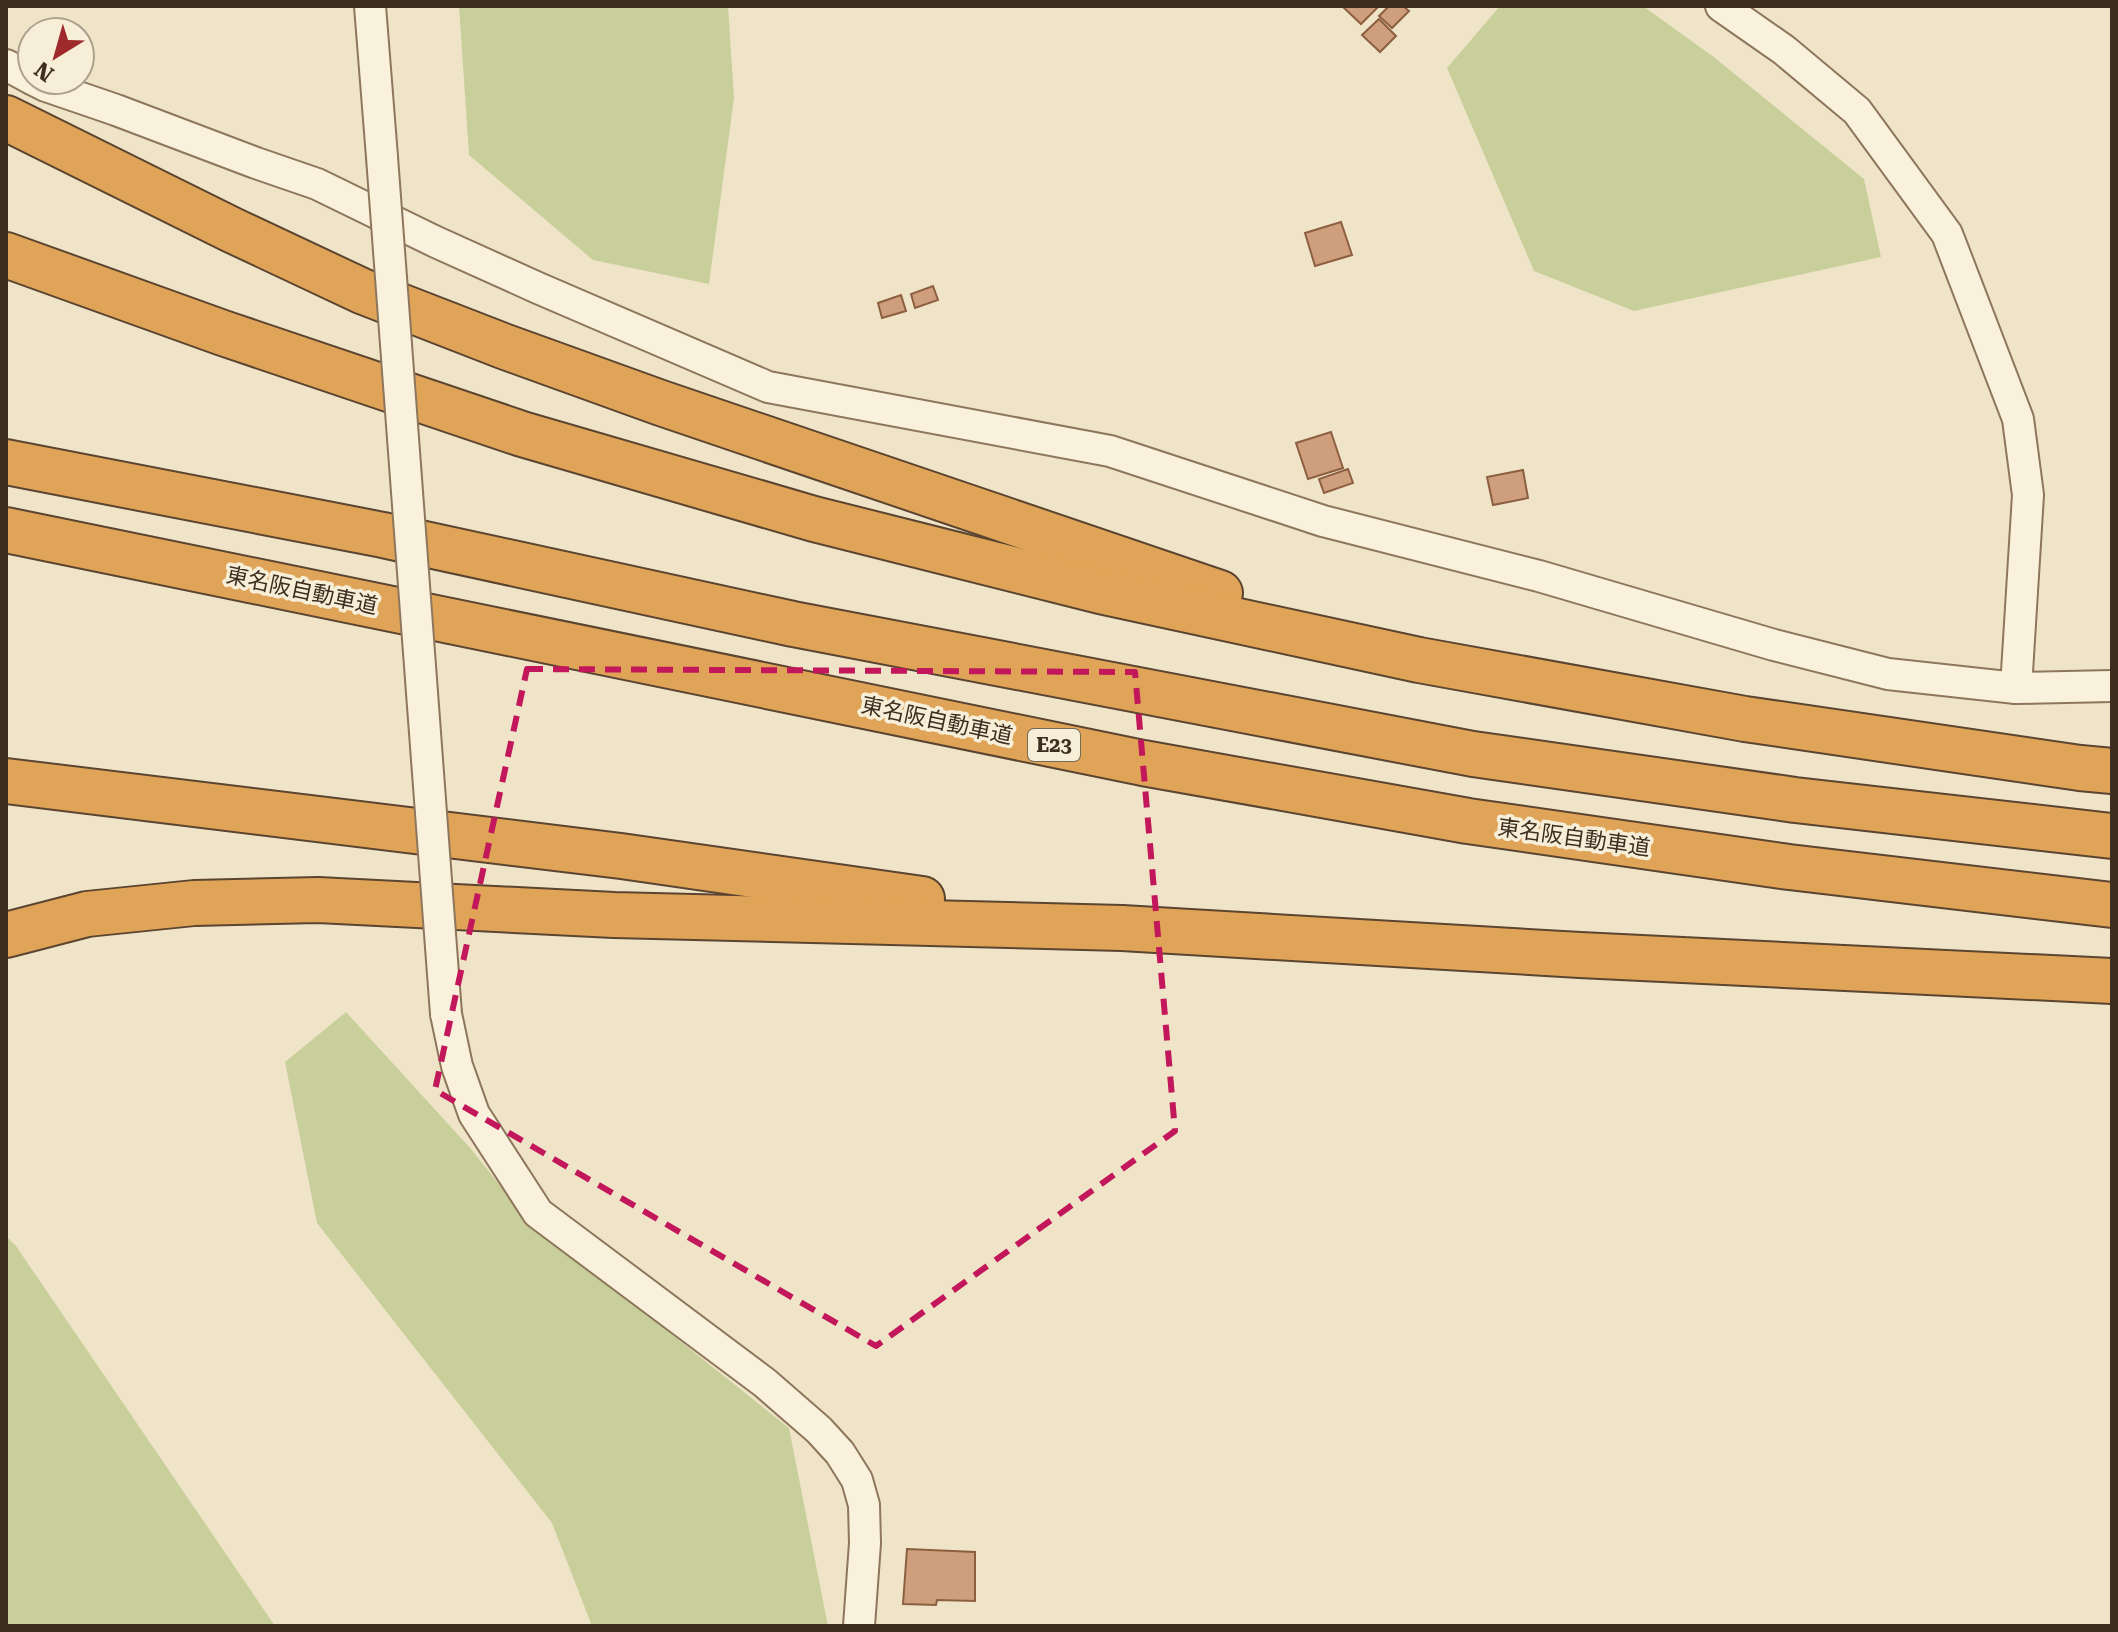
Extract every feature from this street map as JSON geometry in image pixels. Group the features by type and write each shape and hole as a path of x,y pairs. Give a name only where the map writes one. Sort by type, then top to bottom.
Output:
{"highway":[{"path":"6,118 364,292 503,346 1419,660"},
{"path":"6,255 223,333 522,434 814,519 1100,591 1419,660 1745,719 2112,771"},
{"path":"6,462 383,535 793,624 1473,754 1795,800 2112,836"},
{"name":"東名阪自動車道","path":"6,530 1143,763 1468,821 1789,867 2112,905"},
{"path":"6,781 621,856 1122,928"},
{"path":"6,935 87,914 194,903 318,900 614,915 1122,928 1580,955 2112,981"}],"street":[{"path":"370,6 446,1014 457,1066 474,1114 538,1213 765,1383 819,1430 840,1453 857,1480 864,1505 865,1543 859,1626"},
{"path":"1721,6 1784,50 1857,111 1947,234 2018,419 2028,495 2016,688"},
{"path":"75,96 317,184 509,275 768,387 1110,451 1323,521 1539,576 1774,645 1888,674 2016,688 2112,686"}],"highlighted area":[{"path":"527,669 1135,672 1175,1131 876,1346 435,1090"}],"green space":[{"path":"459,6 728,6 734,98 709,284 593,260 469,155"},
{"path":"1500,6 1643,6 1715,58 1864,179 1881,257 1634,311 1534,271 1447,68"},
{"path":"346,1012 471,1149 526,1218 789,1428 828,1626 592,1626 552,1523 317,1223 285,1062"},
{"path":"6,1236 16,1246 275,1626 6,1626"}],"building":[{"path":"1342,6 1379,6 1361,24"},
{"path":"1389,6 1403,6 1409,11 1392,28 1379,16"},
{"path":"1379,19 1396,36 1380,52 1362,35"},
{"path":"1341,222 1352,255 1315,266 1305,233"},
{"path":"933,286 938,300 915,308 911,294"},
{"path":"901,295 906,311 882,318 878,303"},
{"path":"1331,432 1343,468 1308,479 1296,443"},
{"path":"1348,469 1353,483 1324,493 1319,479"},
{"path":"1523,470 1528,498 1493,505 1487,477"},
{"path":"907,1549 975,1552 975,1601 937,1600 936,1605 903,1604"}]}
